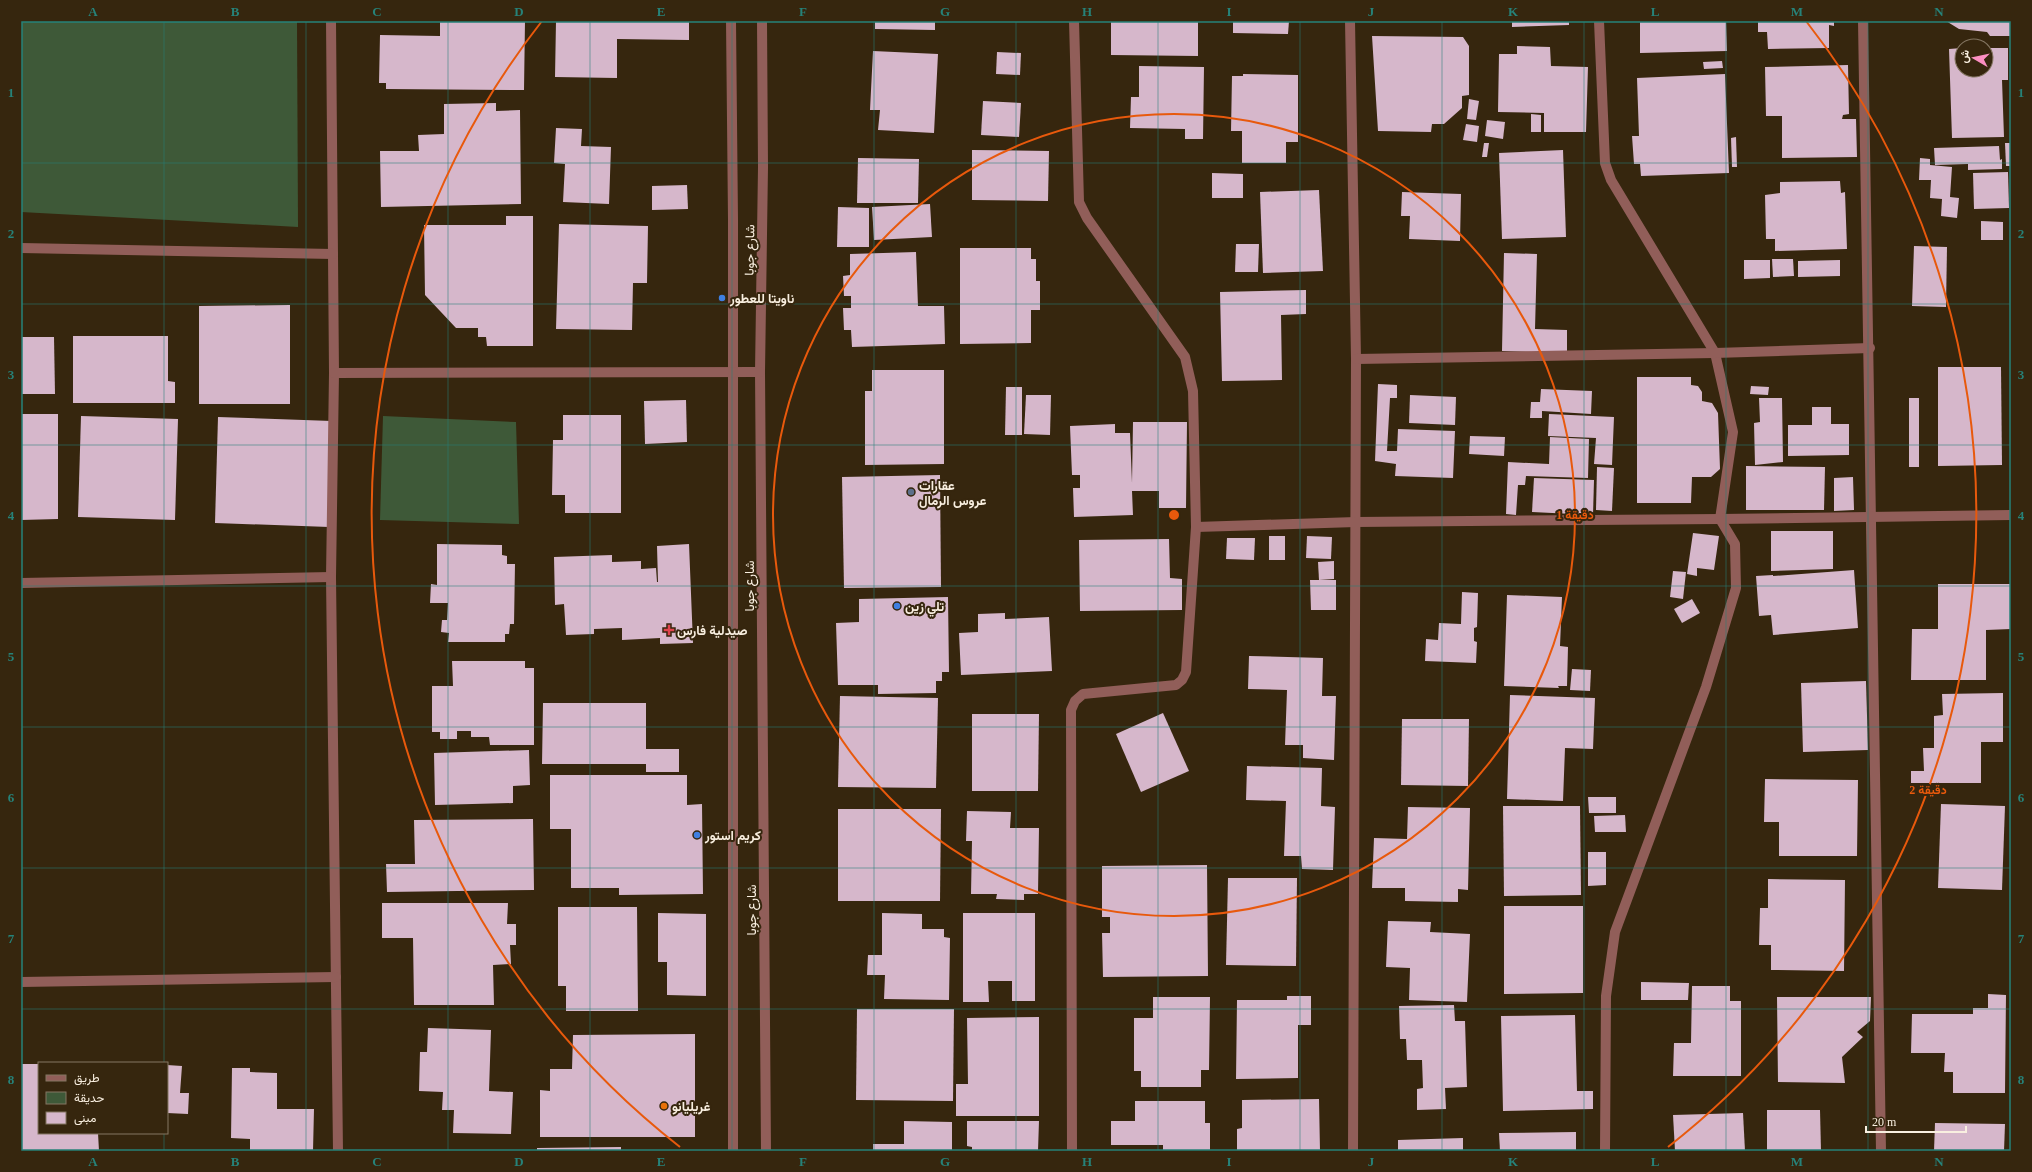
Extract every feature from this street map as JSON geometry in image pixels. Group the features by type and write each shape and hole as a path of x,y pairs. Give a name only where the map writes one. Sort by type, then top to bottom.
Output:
{"street":[{"path":"331,21 334,374 331,577 338,1151"},
{"name":"شارع جوبا","path":"731,21 733,220 733,1151"},
{"name":"شارع جوبا","path":"762,21 763,167 760,372 766,1151"},
{"path":"1072,1151 1071,710 1075,701 1083,694 1176,685 1182,680 1186,672 1196,528 1193,391 1185,357 1087,218 1079,202 1074,21"},
{"path":"1350,21 1356,359 1353,1151"},
{"path":"1599,21 1605,163 1611,180 1715,353 1733,432 1720,519 1735,544 1736,588 1706,687 1615,932 1606,996 1605,1151"},
{"path":"1863,21 1870,348 1871,516 1881,1151"},
{"path":"21,248 333,254"},
{"path":"1356,359 1715,353 1870,348"},
{"path":"334,374 760,372"},
{"path":"1196,528 1356,522 1720,519 2011,514"},
{"path":"21,583 331,577"},
{"path":"21,982 336,977"}],"green space":[{"path":"21,21 297,21 298,227 21,212"},
{"path":"383,416 516,422 519,524 380,520"}],"building":[{"path":"440,21 525,21 524,90 386,89 386,83 379,83 380,35 440,36"},
{"path":"556,21 689,21 689,40 617,39 617,78 555,77"},
{"path":"875,21 935,21 935,30 875,29"},
{"path":"1111,21 1198,21 1198,56 1111,55"},
{"path":"1233,21 1289,21 1288,34 1233,33"},
{"path":"1512,21 1569,21 1569,25 1512,27"},
{"path":"1640,21 1726,21 1727,51 1640,53"},
{"path":"1758,21 1834,21 1834,26 1829,25 1829,48 1768,49 1767,32 1758,32"},
{"path":"1946,21 2011,21 2011,36 1990,36 1987,32 1959,29"},
{"path":"1372,36 1463,37 1469,46 1469,95 1462,96 1462,108 1444,124 1432,124 1431,132 1378,131"},
{"path":"1517,46 1550,47 1551,66 1588,67 1586,132 1544,132 1544,113 1498,112 1499,54 1517,54"},
{"path":"1994,48 2008,48 2008,80 2002,80 2004,137 1952,138 1949,49 1954,49 1954,78 1994,78"},
{"path":"873,51 938,54 934,133 878,130 880,110 870,110"},
{"path":"997,52 1021,53 1020,75 996,74"},
{"path":"1722,61 1723,68 1704,69 1703,62"},
{"path":"1848,65 1849,114 1843,115 1842,119 1856,119 1857,157 1782,158 1782,116 1766,116 1765,67"},
{"path":"1139,66 1204,67 1203,139 1185,139 1185,129 1130,128 1131,97 1139,97"},
{"path":"1243,74 1298,75 1298,142 1286,142 1286,163 1242,163 1242,131 1231,131 1232,76 1243,76"},
{"path":"1725,74 1729,173 1641,176 1640,164 1634,164 1632,136 1639,136 1637,78"},
{"path":"1469,99 1479,101 1476,120 1467,119"},
{"path":"983,101 1021,103 1019,137 981,135"},
{"path":"496,103 496,111 520,110 521,204 381,207 380,151 419,151 418,135 444,134 444,104"},
{"path":"1531,114 1541,115 1541,132 1531,132"},
{"path":"1487,120 1505,122 1503,139 1485,136"},
{"path":"1466,124 1479,126 1477,142 1463,140"},
{"path":"556,128 582,129 581,146 611,147 609,204 563,202 565,164 554,163"},
{"path":"1736,137 1737,167 1732,167 1731,138"},
{"path":"1484,143 1489,143 1487,157 1482,157"},
{"path":"2005,143 2011,143 2011,166 2006,166"},
{"path":"1999,146 2000,160 2002,159 2002,169 1968,170 1968,164 1935,165 1934,148"},
{"path":"972,150 1049,151 1048,201 972,200"},
{"path":"1563,150 1566,237 1502,239 1499,153"},
{"path":"858,158 919,159 918,203 857,203"},
{"path":"1920,158 1930,159 1930,165 1952,167 1950,197 1959,198 1957,218 1941,216 1942,199 1930,198 1931,180 1919,180"},
{"path":"2008,172 2009,208 1974,209 1973,173"},
{"path":"1212,173 1243,174 1243,198 1212,198"},
{"path":"1840,181 1841,193 1845,192 1847,249 1775,251 1775,239 1766,239 1765,195 1780,193 1780,182"},
{"path":"687,185 688,209 652,210 652,186"},
{"path":"1319,190 1323,271 1263,273 1260,192"},
{"path":"1402,192 1461,194 1460,241 1409,239 1410,216 1401,216"},
{"path":"930,204 932,237 874,240 872,207"},
{"path":"838,207 869,208 869,247 837,247"},
{"path":"506,216 533,216 533,346 487,346 486,337 478,337 478,328 456,328 425,295 424,225 506,225"},
{"path":"1981,221 2003,222 2003,240 1981,240"},
{"path":"559,224 648,226 647,283 633,283 632,330 556,329"},
{"path":"1236,244 1259,244 1258,272 1235,272"},
{"path":"1914,246 1947,247 1946,307 1912,306"},
{"path":"960,248 1031,248 1031,259 1036,259 1036,281 1040,281 1040,310 1031,310 1031,343 960,344"},
{"path":"916,252 918,306 944,306 945,344 852,347 851,330 844,330 843,308 851,308 851,296 844,296 843,276 850,275 850,254"},
{"path":"1504,253 1537,254 1535,329 1567,330 1567,353 1502,351"},
{"path":"1772,259 1793,259 1794,276 1773,277"},
{"path":"1744,260 1770,260 1770,278 1744,279"},
{"path":"1840,260 1840,276 1798,277 1798,261"},
{"path":"1306,290 1306,314 1281,315 1282,380 1222,381 1220,292"},
{"path":"290,305 290,404 199,404 199,306"},
{"path":"73,336 168,336 168,381 175,382 175,403 73,403"},
{"path":"21,337 54,337 55,394 21,394"},
{"path":"1938,367 2001,367 2002,465 1938,466"},
{"path":"872,370 944,370 944,464 865,465 865,391 872,391"},
{"path":"1637,377 1691,377 1691,385 1698,386 1702,392 1702,401 1712,403 1718,413 1720,469 1711,477 1692,477 1691,503 1637,503"},
{"path":"1378,384 1397,385 1397,398 1390,398 1387,451 1397,451 1398,429 1455,431 1453,478 1395,476 1396,464 1375,461"},
{"path":"1751,386 1769,387 1768,395 1750,394"},
{"path":"1006,387 1022,387 1022,435 1005,435"},
{"path":"1541,389 1592,391 1591,414 1542,411 1542,418 1530,418 1531,402 1540,402"},
{"path":"1026,395 1051,395 1050,435 1024,434"},
{"path":"1410,395 1456,397 1455,425 1409,423"},
{"path":"1759,398 1782,398 1783,462 1755,465 1754,423 1760,422"},
{"path":"1909,398 1919,398 1919,467 1909,467"},
{"path":"686,400 687,442 645,444 644,401"},
{"path":"1812,407 1831,407 1831,424 1849,424 1849,455 1788,456 1788,425 1812,425"},
{"path":"21,414 58,414 58,519 21,520"},
{"path":"1549,414 1614,417 1612,465 1594,464 1596,438 1548,436"},
{"path":"563,415 621,415 621,513 565,513 565,495 552,495 553,440 563,440"},
{"path":"81,416 178,419 175,520 78,517"},
{"path":"218,417 332,421 329,527 215,523"},
{"path":"1133,422 1187,422 1186,508 1159,508 1159,491 1132,491 1133,515 1074,517 1073,488 1080,488 1080,475 1072,475 1070,426 1115,424 1115,433 1130,433 1132,483"},
{"path":"1470,436 1505,437 1504,456 1469,454"},
{"path":"1550,437 1589,439 1588,478 1526,476 1525,485 1518,485 1516,515 1506,514 1508,462 1549,464"},
{"path":"1746,466 1825,467 1824,510 1746,510"},
{"path":"1597,467 1614,468 1612,511 1596,510"},
{"path":"940,475 941,587 844,588 842,477"},
{"path":"1853,477 1854,510 1834,511 1834,478"},
{"path":"1534,478 1594,480 1593,515 1532,512"},
{"path":"1771,531 1833,531 1833,569 1771,571"},
{"path":"1693,533 1719,536 1714,570 1697,568 1697,576 1687,574"},
{"path":"1269,536 1285,536 1285,560 1269,560"},
{"path":"1307,536 1332,537 1331,559 1306,558"},
{"path":"1227,538 1255,538 1254,560 1226,559"},
{"path":"1169,539 1170,578 1182,579 1182,610 1080,611 1079,540"},
{"path":"437,544 502,545 502,555 507,556 507,564 515,564 514,624 510,624 509,634 505,634 505,642 448,642 449,633 441,632 442,620 447,620 448,603 430,603 431,584 437,585"},
{"path":"689,544 693,643 660,644 660,638 622,640 622,628 594,629 594,634 566,635 564,604 555,605 554,557 612,555 612,562 641,561 641,569 656,568 658,582 657,546"},
{"path":"1334,561 1334,579 1319,580 1318,562"},
{"path":"1854,570 1858,628 1773,635 1771,615 1759,616 1756,576"},
{"path":"1673,571 1686,572 1683,599 1670,597"},
{"path":"1310,580 1336,580 1336,610 1311,610"},
{"path":"1938,584 2011,584 2011,629 1986,630 1986,680 1911,680 1912,629 1938,629"},
{"path":"1462,592 1478,593 1477,627 1474,628 1474,641 1477,642 1476,663 1425,661 1426,639 1438,640 1439,623 1461,624"},
{"path":"1507,595 1562,597 1560,646 1568,647 1567,686 1558,686 1559,688 1504,686"},
{"path":"948,597 949,672 942,672 942,681 936,681 936,693 878,694 878,685 838,685 836,623 859,622 859,599"},
{"path":"1692,599 1700,613 1682,623 1674,609"},
{"path":"1005,613 1005,619 1049,617 1052,671 961,675 959,633 978,632 978,614"},
{"path":"1249,656 1323,658 1322,696 1336,696 1334,760 1303,758 1303,745 1285,745 1287,690 1248,689"},
{"path":"452,661 525,661 525,668 534,668 534,745 490,745 489,737 471,737 471,731 457,731 457,739 440,739 440,732 432,732 432,686 453,686"},
{"path":"1572,669 1591,670 1590,691 1570,690"},
{"path":"1866,681 1868,750 1803,752 1801,683"},
{"path":"2003,693 2003,742 1981,742 1981,783 1911,783 1911,771 1924,771 1923,748 1934,748 1934,716 1943,715 1942,694"},
{"path":"1510,695 1595,698 1593,749 1565,748 1563,801 1507,799"},
{"path":"840,696 938,698 936,788 838,787"},
{"path":"543,703 646,703 646,749 679,749 679,772 646,772 646,764 542,764"},
{"path":"1163,713 1189,771 1141,792 1116,734"},
{"path":"972,714 1039,714 1038,791 972,791"},
{"path":"1402,719 1469,719 1468,786 1401,785"},
{"path":"529,750 530,785 513,786 513,803 435,805 434,753"},
{"path":"1247,766 1322,768 1321,806 1335,807 1333,870 1302,869 1301,856 1284,856 1286,801 1246,800"},
{"path":"550,775 687,775 687,805 702,804 703,894 619,895 619,888 571,888 571,829 550,829"},
{"path":"1765,779 1858,780 1857,856 1779,856 1779,822 1764,822"},
{"path":"1588,797 1616,797 1616,813 1589,813"},
{"path":"1941,804 2005,806 2002,890 1938,888"},
{"path":"1503,806 1580,806 1581,895 1504,896"},
{"path":"1408,807 1470,808 1468,890 1458,889 1458,902 1405,901 1405,888 1372,888 1374,838 1407,839"},
{"path":"838,809 941,809 940,901 838,901"},
{"path":"967,811 1011,812 1010,828 1039,828 1038,894 1024,894 1024,900 996,899 997,894 971,894 972,841 966,841"},
{"path":"1625,815 1626,832 1595,832 1594,816"},
{"path":"533,819 534,890 387,892 386,864 415,864 414,820"},
{"path":"1588,852 1606,852 1606,885 1588,886"},
{"path":"1207,865 1208,976 1103,977 1102,933 1110,933 1110,917 1102,917 1102,866"},
{"path":"1228,878 1297,878 1296,966 1226,965"},
{"path":"1768,879 1845,880 1844,971 1771,970 1771,945 1759,945 1760,908 1768,908"},
{"path":"382,903 508,903 507,924 516,924 516,945 510,945 511,964 493,965 494,1005 414,1005 413,938 382,938"},
{"path":"1504,906 1583,906 1583,993 1504,994"},
{"path":"558,907 637,907 638,1011 566,1011 566,986 558,986"},
{"path":"658,913 706,914 706,996 667,995 667,962 658,962"},
{"path":"882,913 922,914 922,929 944,929 944,937 950,938 949,1000 884,999 885,975 867,975 868,955 882,955"},
{"path":"963,913 1035,913 1035,1001 1012,1001 1012,981 988,981 989,1002 963,1002"},
{"path":"1388,921 1431,922 1430,932 1470,934 1467,1002 1409,1000 1410,968 1386,967"},
{"path":"1641,982 1689,983 1688,1000 1641,1000"},
{"path":"1692,986 1730,986 1730,1001 1741,1001 1741,1076 1673,1076 1674,1043 1691,1043"},
{"path":"1988,994 2006,995 2005,1093 1953,1093 1953,1072 1944,1072 1945,1053 1911,1053 1912,1014 1973,1014 1973,1008 1988,1008"},
{"path":"1287,996 1311,996 1311,1025 1298,1025 1298,1078 1236,1079 1237,1000 1287,1000"},
{"path":"1153,997 1210,997 1209,1070 1201,1070 1201,1087 1141,1087 1141,1071 1134,1071 1134,1018 1153,1018"},
{"path":"1777,997 1871,997 1870,1021 1857,1032 1863,1037 1842,1057 1845,1083 1778,1082"},
{"path":"1454,1005 1455,1021 1465,1021 1467,1087 1445,1088 1446,1109 1417,1110 1417,1089 1423,1088 1422,1060 1407,1060 1406,1039 1400,1039 1399,1006"},
{"path":"857,1009 954,1009 953,1101 856,1100"},
{"path":"1575,1015 1577,1091 1593,1091 1593,1109 1503,1111 1501,1016"},
{"path":"1039,1017 1039,1116 956,1116 956,1084 968,1084 967,1018"},
{"path":"428,1028 491,1030 489,1091 513,1092 511,1134 453,1133 454,1110 442,1110 443,1092 419,1091 420,1052 427,1052"},
{"path":"695,1034 695,1137 540,1137 540,1090 550,1091 550,1069 572,1069 573,1035"},
{"path":"21,1064 38,1064 38,1134 98,1134 99,1151 21,1151"},
{"path":"168,1065 182,1066 180,1093 189,1093 188,1114 168,1113"},
{"path":"232,1068 250,1068 250,1072 277,1073 277,1109 314,1109 313,1151 250,1151 250,1139 231,1138"},
{"path":"1319,1099 1320,1151 1237,1151 1237,1129 1242,1128 1242,1100"},
{"path":"1135,1101 1205,1101 1205,1123 1210,1123 1210,1151 1163,1151 1163,1145 1111,1145 1111,1121 1135,1121"},
{"path":"1767,1110 1820,1110 1821,1151 1767,1151"},
{"path":"1743,1113 1745,1151 1675,1151 1673,1115"},
{"path":"904,1121 952,1122 952,1151 873,1151 873,1144 904,1144"},
{"path":"967,1121 1039,1121 1038,1151 972,1151 972,1147 967,1146"},
{"path":"1935,1123 2005,1124 2004,1151 1934,1151"},
{"path":"1576,1132 1576,1151 1500,1151 1499,1133"},
{"path":"1463,1138 1463,1151 1398,1151 1398,1140"},
{"path":"621,1147 621,1151 537,1151 537,1148"}],"place":[{"name":"ناويتا للعطور","path":"722,298"},
{"name":"عقارات عروس الرمال","path":"911,492"},
{"name":"تلي زين","path":"897,606"},
{"name":"صيدلية فارس","path":"669,630"},
{"name":"كريم استور","path":"697,835"},
{"name":"غريليانو","path":"664,1106"}]}
